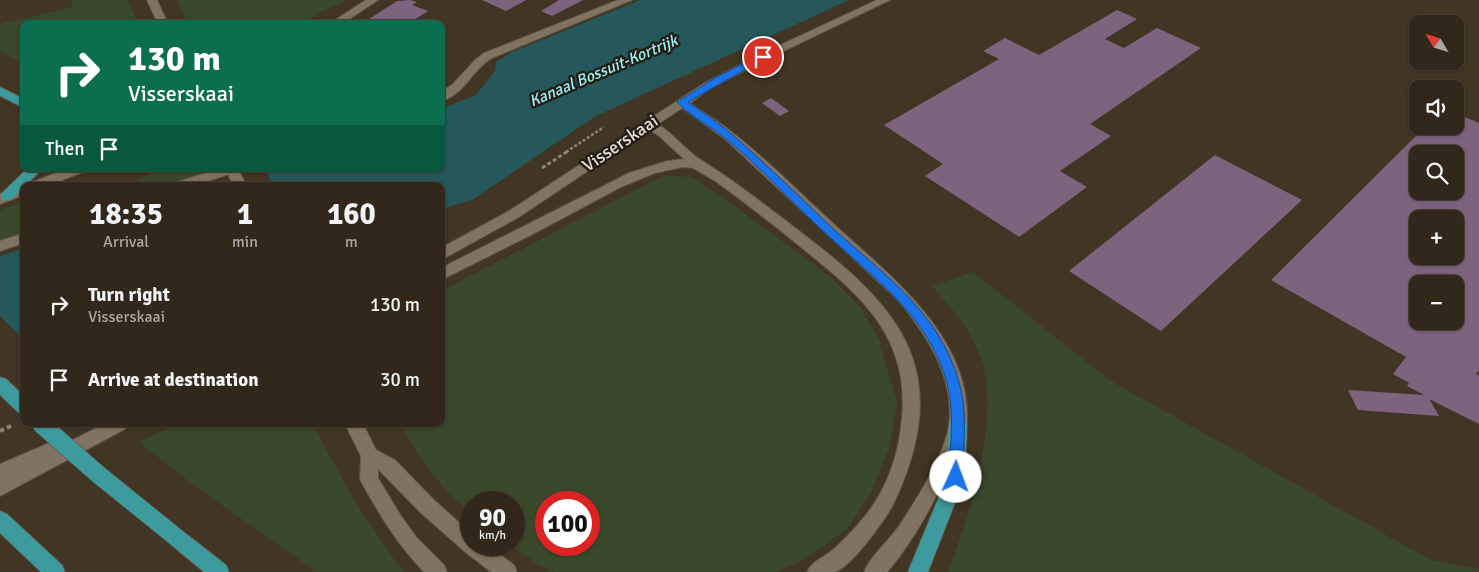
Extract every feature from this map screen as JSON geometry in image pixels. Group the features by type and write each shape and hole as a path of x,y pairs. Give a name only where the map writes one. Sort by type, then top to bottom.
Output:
{"highway":[{"path":"0,91 20,104"},
{"path":"21,182 32,172"},
{"path":"3,198 20,183"},
{"path":"0,384 20,403"},
{"path":"918,572 956,477 958,425"},
{"path":"44,427 99,475 219,572"},
{"path":"0,520 55,572"}],"street":[{"path":"152,0 161,20"},
{"path":"340,20 373,0"},
{"path":"445,95 451,93 464,81 479,61 494,52 627,0"},
{"name":"Visserskaai","path":"445,253 514,214 681,102 713,83 763,57 885,0"},
{"path":"681,102 729,136 827,229 883,277 919,314 949,368 956,397 958,425 948,452 922,505 883,563 874,572"},
{"path":"648,124 663,133 698,164 752,201 842,274 868,298 892,328 906,362 912,402 911,422 908,441 895,482 878,512 864,531 840,557 817,572"},
{"path":"445,273 620,183 669,165 698,164"},
{"path":"45,182 70,172"},
{"path":"191,182 223,172"},
{"path":"3,198 20,192"},
{"path":"0,246 20,239"},
{"path":"0,472 108,427"},
{"path":"0,488 113,427"},
{"path":"356,427 370,456 370,479 386,508 410,544 437,572"},
{"path":"370,456 389,466 428,507 460,535"},
{"path":"486,556 507,572"}],"green space":[{"path":"72,0 128,0 136,20 20,20 20,62 0,50 0,24 72,7"},
{"path":"177,0 347,0 309,20 186,20"},
{"path":"156,172 200,172 201,174 178,182 132,182"},
{"path":"665,175 691,177 739,209 831,277 861,308 878,337 897,403 890,446 871,493 847,529 804,560 775,572 556,572 537,564 525,556 525,491 460,491 460,504 431,472 402,427 445,427 445,289"},
{"path":"20,202 20,234 0,241 0,210"},
{"path":"973,272 1111,381 1431,560 1479,569 1479,572 948,572 965,524 979,470 987,415 987,389 983,365 975,343 948,304 932,286"},
{"path":"171,427 314,427 359,508 396,562 406,572 317,572 192,484 139,442"}],"water":[{"name":"Kanaal Bossuit-Kortrijk","path":"640,0 849,0 596,116 472,200 445,208 445,182 222,182 254,172 445,172 445,107 476,95 495,71 496,62 510,53"},
{"path":"20,249 20,394 0,402 0,256"}],"pier":[{"path":"246,172 267,172 272,182 215,182"},
{"path":"0,316 20,336 20,397 0,405"}],"building":[{"path":"410,0 417,2 412,5 428,11 414,20 367,20 397,1"},
{"path":"482,0 526,0 506,11"},
{"path":"559,0 583,0 552,16 541,11"},
{"path":"1117,10 1137,19 1105,39 1124,48 1157,28 1201,48 1090,124 1111,136 1060,171 1087,187 1019,237 925,176 943,164 884,125 999,59 983,51 1005,38 1039,55"},
{"path":"771,98 789,111 780,116 762,103"},
{"path":"1464,117 1479,123 1479,370 1476,374 1479,376 1479,424 1429,399 1439,416 1358,410 1348,390 1424,395 1407,386 1409,383 1393,374 1406,357 1271,280 1417,135 1464,135"},
{"path":"1215,155 1302,200 1161,331 1069,271"}],"route":[{"path":"763,57 681,102 729,136 827,229 883,277 919,314 941,351 949,368 953,383 958,425 956,477"}]}
